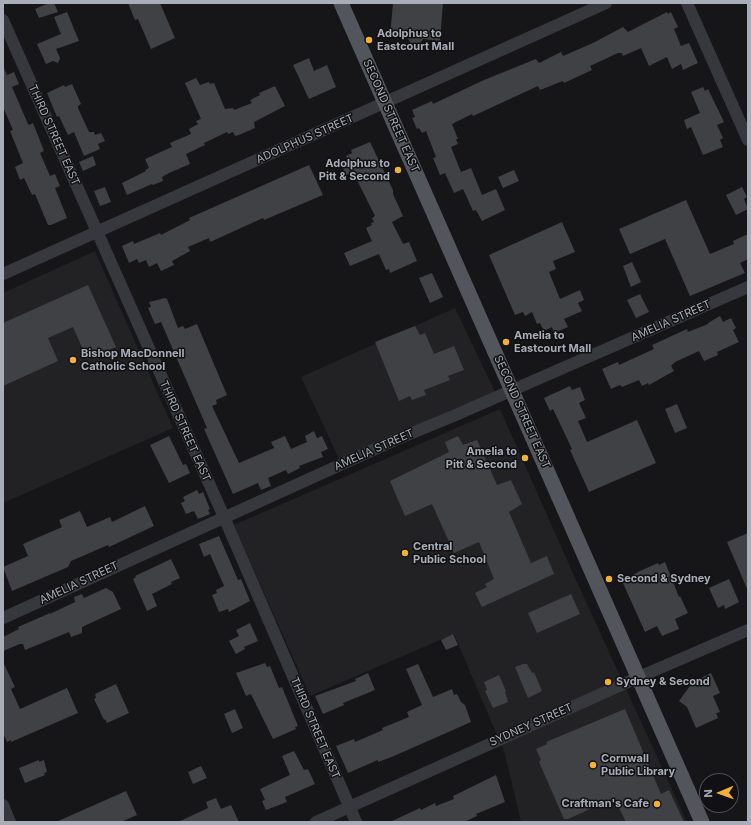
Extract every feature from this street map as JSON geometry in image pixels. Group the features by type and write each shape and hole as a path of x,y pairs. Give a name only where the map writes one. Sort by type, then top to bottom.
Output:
{"main road":[{"name":"SECOND STREET EAST","path":"341,3 702,822"}],"street":[{"name":"ADOLPHUS STREET","path":"3,274 606,3"},
{"path":"687,3 748,140"},
{"name":"THIRD STREET EAST","path":"3,20 224,517 356,822"},
{"name":"AMELIA STREET","path":"3,618 395,440 748,287"},
{"name":"SYDNEY STREET","path":"316,822 639,677 748,630"},
{"path":"3,805 10,822"}],"shaded area":[{"name":"Bishop MacDonnell Catholic School","path":"95,251 173,428 3,503 3,293"},
{"path":"455,308 495,392 339,459 301,377"},
{"name":"Central Public School","path":"500,409 576,580 687,822 521,822 505,754 454,634 310,696 234,525"}],"building":[{"path":"49,3 54,3 58,12 39,18 35,9"},
{"path":"128,3 160,3 175,38 151,49 138,19 135,20"},
{"path":"393,3 443,3 440,41 423,39 414,52 408,38 390,36"},
{"path":"67,12 79,41 56,49 60,58 58,63 53,61 46,64 37,44 61,34 54,17"},
{"path":"667,12 668,14 671,12 678,27 674,29 681,46 689,43 698,63 683,70 681,64 672,69 667,57 649,66 641,48 623,56 622,53 618,53 590,66 592,70 564,83 563,81 540,90 538,86 452,124 458,139 456,139 458,144 451,147 461,172 471,168 482,195 496,189 505,210 482,221 476,210 473,211 463,189 454,193 445,173 440,175 433,158 436,157 426,131 422,133 419,128 417,129 412,118 415,117 412,110 432,101 433,104 484,80 536,59 539,63 561,52 563,56 593,43 623,27 628,32"},
{"path":"309,58 314,71 327,65 336,87 309,99 293,65"},
{"path":"3,66 7,75 14,72 19,84 12,87 28,124 33,123 44,151 40,153 50,176 55,174 60,186 55,188 67,218 51,225 48,225 35,194 32,195 24,178 20,180 15,167 23,163 10,131 13,130 3,107"},
{"path":"196,78 200,85 209,82 210,84 214,83 225,109 233,108 234,110 252,103 250,100 260,95 259,93 275,86 285,106 254,122 255,128 235,136 233,132 228,134 227,132 204,143 205,145 186,154 190,164 162,177 163,181 127,195 122,183 149,168 145,159 172,147 170,143 191,134 189,129 198,124 196,121 201,119 185,83"},
{"path":"72,84 81,104 78,108 89,132 94,132 95,135 101,133 105,141 98,144 100,149 84,156 74,132 68,135 59,116 57,117 47,93 64,85 65,87"},
{"path":"703,87 705,91 708,89 724,122 717,125 723,138 720,140 723,147 703,155 691,127 687,129 684,120 700,113 691,92"},
{"path":"370,142 393,190 393,194 403,216 392,222 403,244 409,242 417,261 390,273 389,269 386,270 379,254 350,266 344,253 372,241 366,228 372,225 371,223 374,222 372,218 375,216 353,172 346,175 341,163 348,160 346,156 352,153 351,150"},
{"path":"93,156 96,165 83,171 79,162"},
{"path":"309,165 323,195 264,220 263,218 210,242 209,238 188,247 190,251 172,261 174,265 161,271 157,263 149,267 146,260 139,263 137,259 129,263 122,246 133,241 134,244 160,233 161,235 190,220 189,218"},
{"path":"514,170 519,181 503,188 498,177"},
{"path":"105,187 111,202 100,206 94,191"},
{"path":"742,187 747,197 744,199 748,209 736,215 726,195"},
{"path":"686,200 710,254 734,244 733,241 748,234 748,259 740,263 745,273 690,296 665,239 630,254 619,229"},
{"path":"562,222 575,252 553,261 556,269 549,272 560,299 580,290 584,300 578,303 582,311 564,319 568,327 554,333 552,327 544,331 540,323 537,324 532,312 525,316 523,312 515,315 489,255"},
{"path":"632,262 641,282 631,287 623,266"},
{"path":"432,273 443,297 430,303 419,278"},
{"path":"88,285 116,347 87,359 73,327 48,338 58,361 3,386 3,323"},
{"path":"640,294 649,312 636,318 627,300"},
{"path":"165,298 167,299 178,328 183,326 185,329 197,324 227,395 216,400 217,404 212,406 239,463 274,448 271,442 285,436 291,449 307,442 305,436 314,431 317,438 322,436 328,449 321,452 323,457 299,466 300,468 288,474 286,470 268,478 271,486 261,490 258,483 233,494 204,429 207,428 161,322 155,324 148,308 151,307 149,302"},
{"path":"720,316 723,322 731,318 736,328 733,330 739,342 717,352 718,355 704,361 699,351 675,362 671,366 674,371 649,385 648,383 642,386 639,380 622,387 620,385 611,389 602,369 618,362 619,365 654,349 652,345 687,329 688,332 708,324"},
{"path":"415,326 420,335 425,333 434,354 454,346 464,370 448,376 450,380 424,390 426,395 412,400 410,396 399,401 375,342"},
{"path":"570,386 572,390 580,387 585,400 579,403 586,418 578,421 587,442 637,420 656,463 589,492 570,450 572,449 553,409 550,411 544,398"},
{"path":"677,404 687,428 675,433 665,409"},
{"path":"169,436 183,465 186,464 190,473 169,483 150,445"},
{"path":"458,436 463,445 477,440 497,485 511,480 522,504 509,512 531,563 547,556 554,574 482,607 475,593 487,587 485,584 494,579 479,542 454,553 432,504 405,516 390,481 449,452 445,442"},
{"path":"197,490 199,494 203,492 210,509 208,510 210,514 198,519 194,511 186,514 181,503 185,501 183,497"},
{"path":"145,506 154,526 109,547 108,545 71,561 68,567 12,591 3,567 28,556 23,544 62,527 59,520 80,511 87,527 110,517 112,522"},
{"path":"748,533 748,591 727,542"},
{"path":"219,536 238,580 241,579 250,601 229,612 228,609 219,612 212,595 217,593 216,590 224,586 210,554 204,557 199,544"},
{"path":"171,559 180,578 171,582 172,584 152,594 157,606 147,611 133,579 136,577 135,576"},
{"path":"665,562 679,597 680,596 688,613 675,619 679,629 662,636 657,626 645,632 622,581 658,563 659,565"},
{"path":"729,579 739,602 725,609 724,605 718,608 709,588"},
{"path":"106,588 113,592 121,609 82,627 82,633 71,637 69,632 25,650 23,644 20,644 3,651 3,637 19,629 18,627 75,602 74,597 82,594 84,598"},
{"path":"571,594 580,614 537,633 528,613"},
{"path":"250,623 258,641 244,647 245,649 236,654 229,641 239,636 236,630"},
{"path":"453,634 458,645 446,650 441,640"},
{"path":"3,662 15,687 11,689 20,709 67,688 78,713 11,742 11,740 7,742 3,733"},
{"path":"265,663 267,667 270,666 279,688 282,687 298,726 295,727 296,729 273,739 251,694 246,696 236,673"},
{"path":"418,664 433,697 452,689 454,695 457,694 461,702 465,705 471,722 394,756 378,762 378,760 348,773 336,746 354,739 355,742 383,730 382,728 409,717 407,712 422,705 406,669"},
{"path":"527,664 532,673 534,672 542,691 528,698 515,667"},
{"path":"368,673 375,690 343,703 344,705 323,714 315,696 356,681 355,679"},
{"path":"711,673 720,693 713,696 720,712 716,713 718,718 696,728 687,707 679,701 693,682"},
{"path":"499,675 506,691 508,702 493,708 485,691 487,690 484,682"},
{"path":"116,684 129,713 107,723 105,719 104,720 94,699 96,698 95,694"},
{"path":"235,709 243,728 232,733 224,714"},
{"name":"Cornwall Public Library","path":"625,709 661,794 669,790 684,822 626,822 614,798 568,819 564,819 539,762 541,760 536,749 547,744 546,742"},
{"path":"294,751 304,770 308,769 315,784 285,797 287,802 266,810 262,801 265,800 260,789 290,775 282,756"},
{"path":"39,760 39,762 44,760 47,772 44,773 45,775 25,783 19,768"},
{"path":"201,766 207,778 193,784 188,772"},
{"path":"496,775 505,802 476,814 477,816 464,822 390,822 420,808 421,810 435,803 436,806 454,799 453,796"},
{"path":"126,791 137,815 121,822 56,822"},
{"path":"216,798 221,809 231,805 239,822 178,822 208,808 206,802"}],"place":[{"name":"Adolphus to Eastcourt Mall","path":"369,40"},
{"name":"Adolphus to Pitt & Second","path":"398,170"},
{"name":"Amelia to Eastcourt Mall","path":"506,342"},
{"name":"Bishop MacDonnell Catholic School","path":"73,360"},
{"name":"Amelia to Pitt & Second","path":"525,458"},
{"name":"Central Public School","path":"405,553"},
{"name":"Second & Sydney","path":"609,579"},
{"name":"Sydney & Second","path":"608,682"},
{"name":"Cornwall Public Library","path":"593,765"},
{"name":"Craftman's Cafe","path":"657,804"}]}
